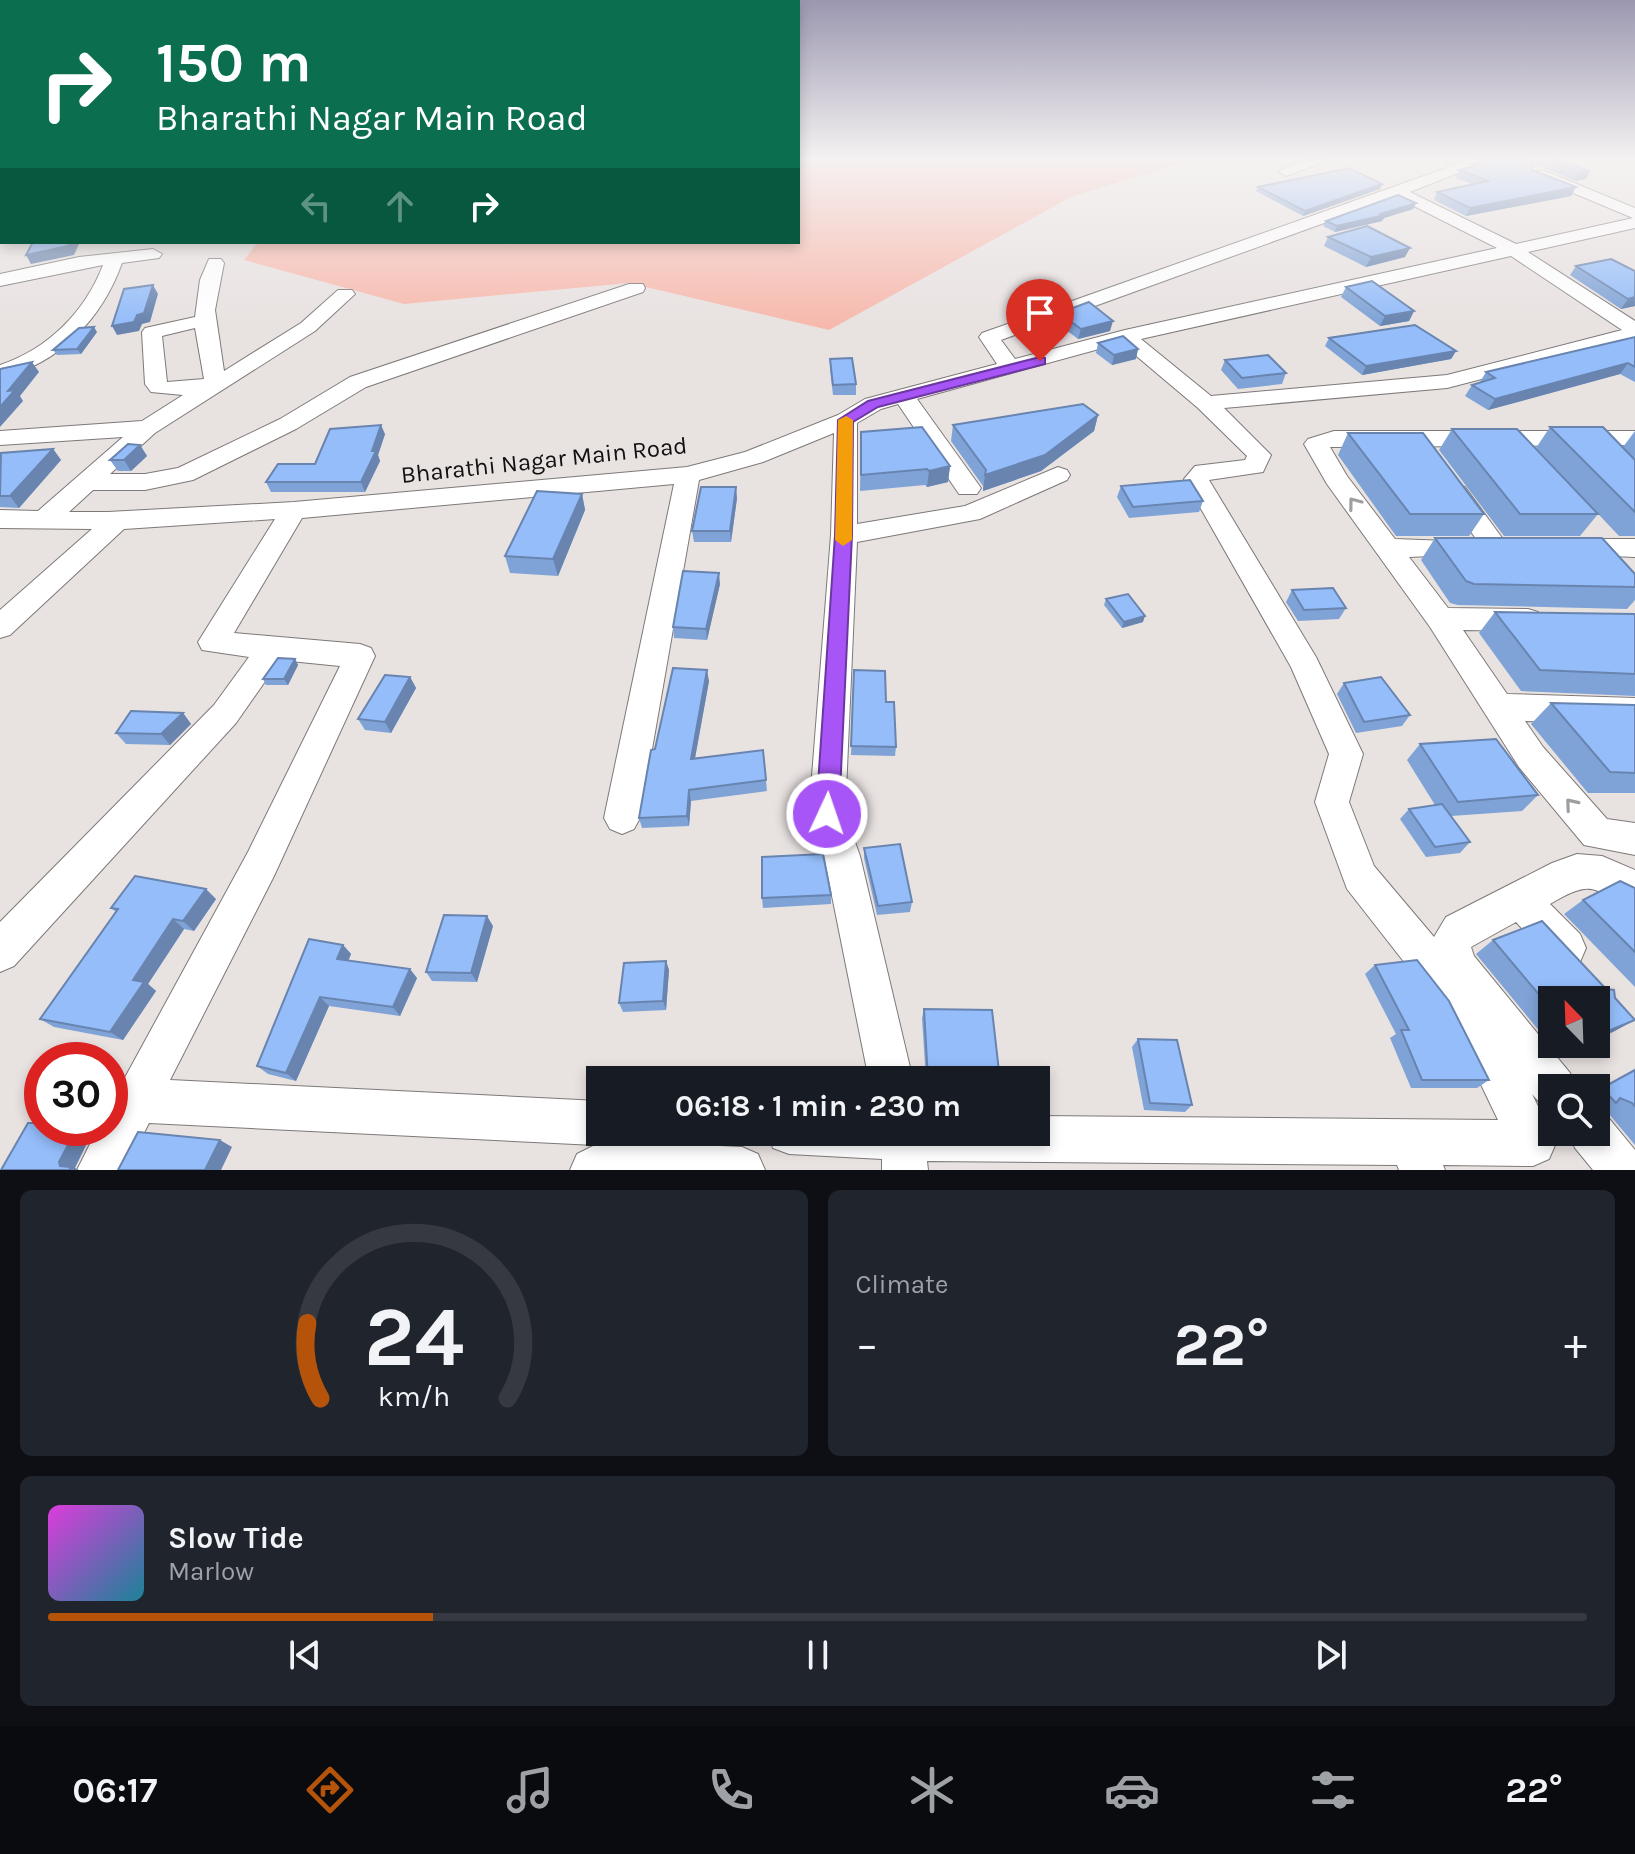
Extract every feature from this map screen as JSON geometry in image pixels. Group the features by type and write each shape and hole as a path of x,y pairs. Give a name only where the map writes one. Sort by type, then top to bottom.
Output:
{"street":[{"path":"1011,369 989,337 1334,215"},
{"path":"1443,215 1514,250 1635,332"},
{"name":"Bharathi Nagar Main Road","path":"0,519 118,520 294,510 688,475 754,457 846,420 873,404 1125,336 1635,223"},
{"path":"0,280 80,253 115,258 153,254"},
{"path":"0,372 35,357 87,315 101,295 115,258"},
{"path":"215,263 202,321 216,384"},
{"path":"86,482 145,482 184,475 252,443 358,382 636,288"},
{"path":"45,519 147,428 308,327 345,294"},
{"path":"202,321 152,332 156,384 176,390 216,384"},
{"path":"1206,403 1447,381 1635,332"},
{"path":"904,1147 1416,1156 1533,1143 1466,1007 1360,877 1332,802 1346,754 1305,665 1196,479 1204,471 1254,467 1259,455 1206,403 1125,336"},
{"path":"904,396 968,488"},
{"path":"846,420 844,535 827,814 842,856 888,1066"},
{"path":"0,438 147,428"},
{"path":"1635,438 1334,438 1316,444 1336,479 1440,619 1531,757 1597,834 1635,839"},
{"path":"1415,438 1496,548"},
{"path":"1509,438 1530,460"},
{"path":"1595,438 1614,458"},
{"path":"622,818 688,475"},
{"path":"844,535 971,513 1058,475"},
{"path":"100,1170 261,864 360,656 213,642 294,510"},
{"path":"0,627 118,520"},
{"path":"1591,526 1623,548"},
{"path":"1388,548 1623,548"},
{"path":"1440,619 1563,621"},
{"path":"0,952 225,714 273,647"},
{"path":"1499,707 1635,711"},
{"path":"1544,1074 1460,970 1450,944 1460,930 1583,868 1605,872 1635,891"},
{"path":"1521,900 1593,977"},
{"path":"137,1100 586,1122"},
{"path":"1602,1146 1622,1170"},
{"path":"593,1170 605,1164 742,1170"}],"shaded area":[{"path":"800,215 1039,215 829,330 629,283 404,304 244,260 256,244 800,244"}],"building":[{"path":"1344,215 1385,215 1337,226 1326,221"},
{"path":"1367,226 1410,248 1371,257 1328,237"},
{"path":"32,244 69,244 68,246 26,255"},
{"path":"1611,259 1635,271 1635,297 1628,299 1576,266"},
{"path":"1372,281 1414,311 1385,316 1346,287"},
{"path":"153,285 144,313 137,315 134,322 112,326 124,289"},
{"path":"1089,302 1113,321 1081,329 1059,313"},
{"path":"1415,325 1456,351 1366,366 1329,338"},
{"path":"94,327 77,349 53,350 79,328"},
{"path":"1123,336 1138,349 1114,355 1098,343"},
{"path":"1635,337 1635,367 1628,363 1495,399 1472,385 1495,378 1486,372"},
{"path":"1268,355 1286,373 1242,378 1225,360"},
{"path":"852,358 856,384 833,385 830,359"},
{"path":"32,362 8,391 15,390 0,407 0,369"},
{"path":"1083,404 1098,415 1045,455 985,475 986,470 953,425"},
{"path":"381,425 372,451 376,451 361,482 266,482 278,464 315,464 330,429"},
{"path":"922,427 950,466 929,471 861,475 861,432"},
{"path":"1550,427 1603,427 1635,460 1635,512"},
{"path":"1452,429 1517,429 1598,514 1520,514"},
{"path":"1348,433 1423,433 1484,514 1410,514"},
{"path":"128,444 140,445 124,460 110,460"},
{"path":"53,449 10,496 0,496 1,453"},
{"path":"1190,480 1203,501 1133,507 1121,486"},
{"path":"701,487 736,487 730,531 692,531"},
{"path":"537,491 582,494 553,559 505,556"},
{"path":"1435,538 1602,538 1635,574 1635,587 1474,584 1466,581"},
{"path":"683,571 719,573 706,629 673,627"},
{"path":"1333,588 1346,608 1304,610 1292,590"},
{"path":"1128,594 1145,616 1124,622 1106,599"},
{"path":"1495,612 1635,614 1635,674 1540,670"},
{"path":"278,658 295,659 284,679 263,679"},
{"path":"673,668 707,670 691,759 763,750 766,780 689,790 687,816 639,818 651,750 655,749"},
{"path":"854,670 885,671 886,702 894,702 896,747 851,746"},
{"path":"385,675 410,677 385,722 358,719"},
{"path":"1381,677 1410,715 1364,722 1344,683"},
{"path":"1551,703 1635,705 1635,773 1610,772"},
{"path":"131,711 183,713 161,734 116,733"},
{"path":"1496,739 1538,795 1458,802 1420,744"},
{"path":"1442,804 1470,842 1435,847 1409,809"},
{"path":"900,844 912,902 878,906 864,848"},
{"path":"823,854 831,895 762,898 762,857"},
{"path":"135,876 206,889 183,921 173,919 133,980 144,982 110,1032 40,1019 118,909 111,908"},
{"path":"1620,881 1635,888 1635,952 1583,900"},
{"path":"444,915 487,916 471,973 426,972"},
{"path":"1542,921 1603,986 1538,986 1538,993 1493,940"},
{"path":"309,939 343,945 337,959 410,969 393,1007 320,997 286,1073 257,1066"},
{"path":"1417,960 1449,1001 1489,1080 1422,1080 1401,1030 1409,1030 1375,965"},
{"path":"666,961 663,1001 619,1003 624,963"},
{"path":"1610,990 1614,990 1615,998 1635,1020 1610,1030"},
{"path":"924,1009 992,1010 998,1066 927,1066"},
{"path":"1138,1039 1177,1040 1192,1105 1150,1103"},
{"path":"1635,1070 1635,1106 1620,1098 1616,1103 1610,1097 1610,1084"},
{"path":"24,1130 24,1146 67,1146 59,1162 60,1166 71,1167 69,1170 1,1170"},
{"path":"138,1132 220,1140 205,1170 118,1170"}],"slow traffic":[{"path":"843,540 846,420"}],"route":[{"path":"827,814 844,535 846,420 873,404 1040,361"}]}
